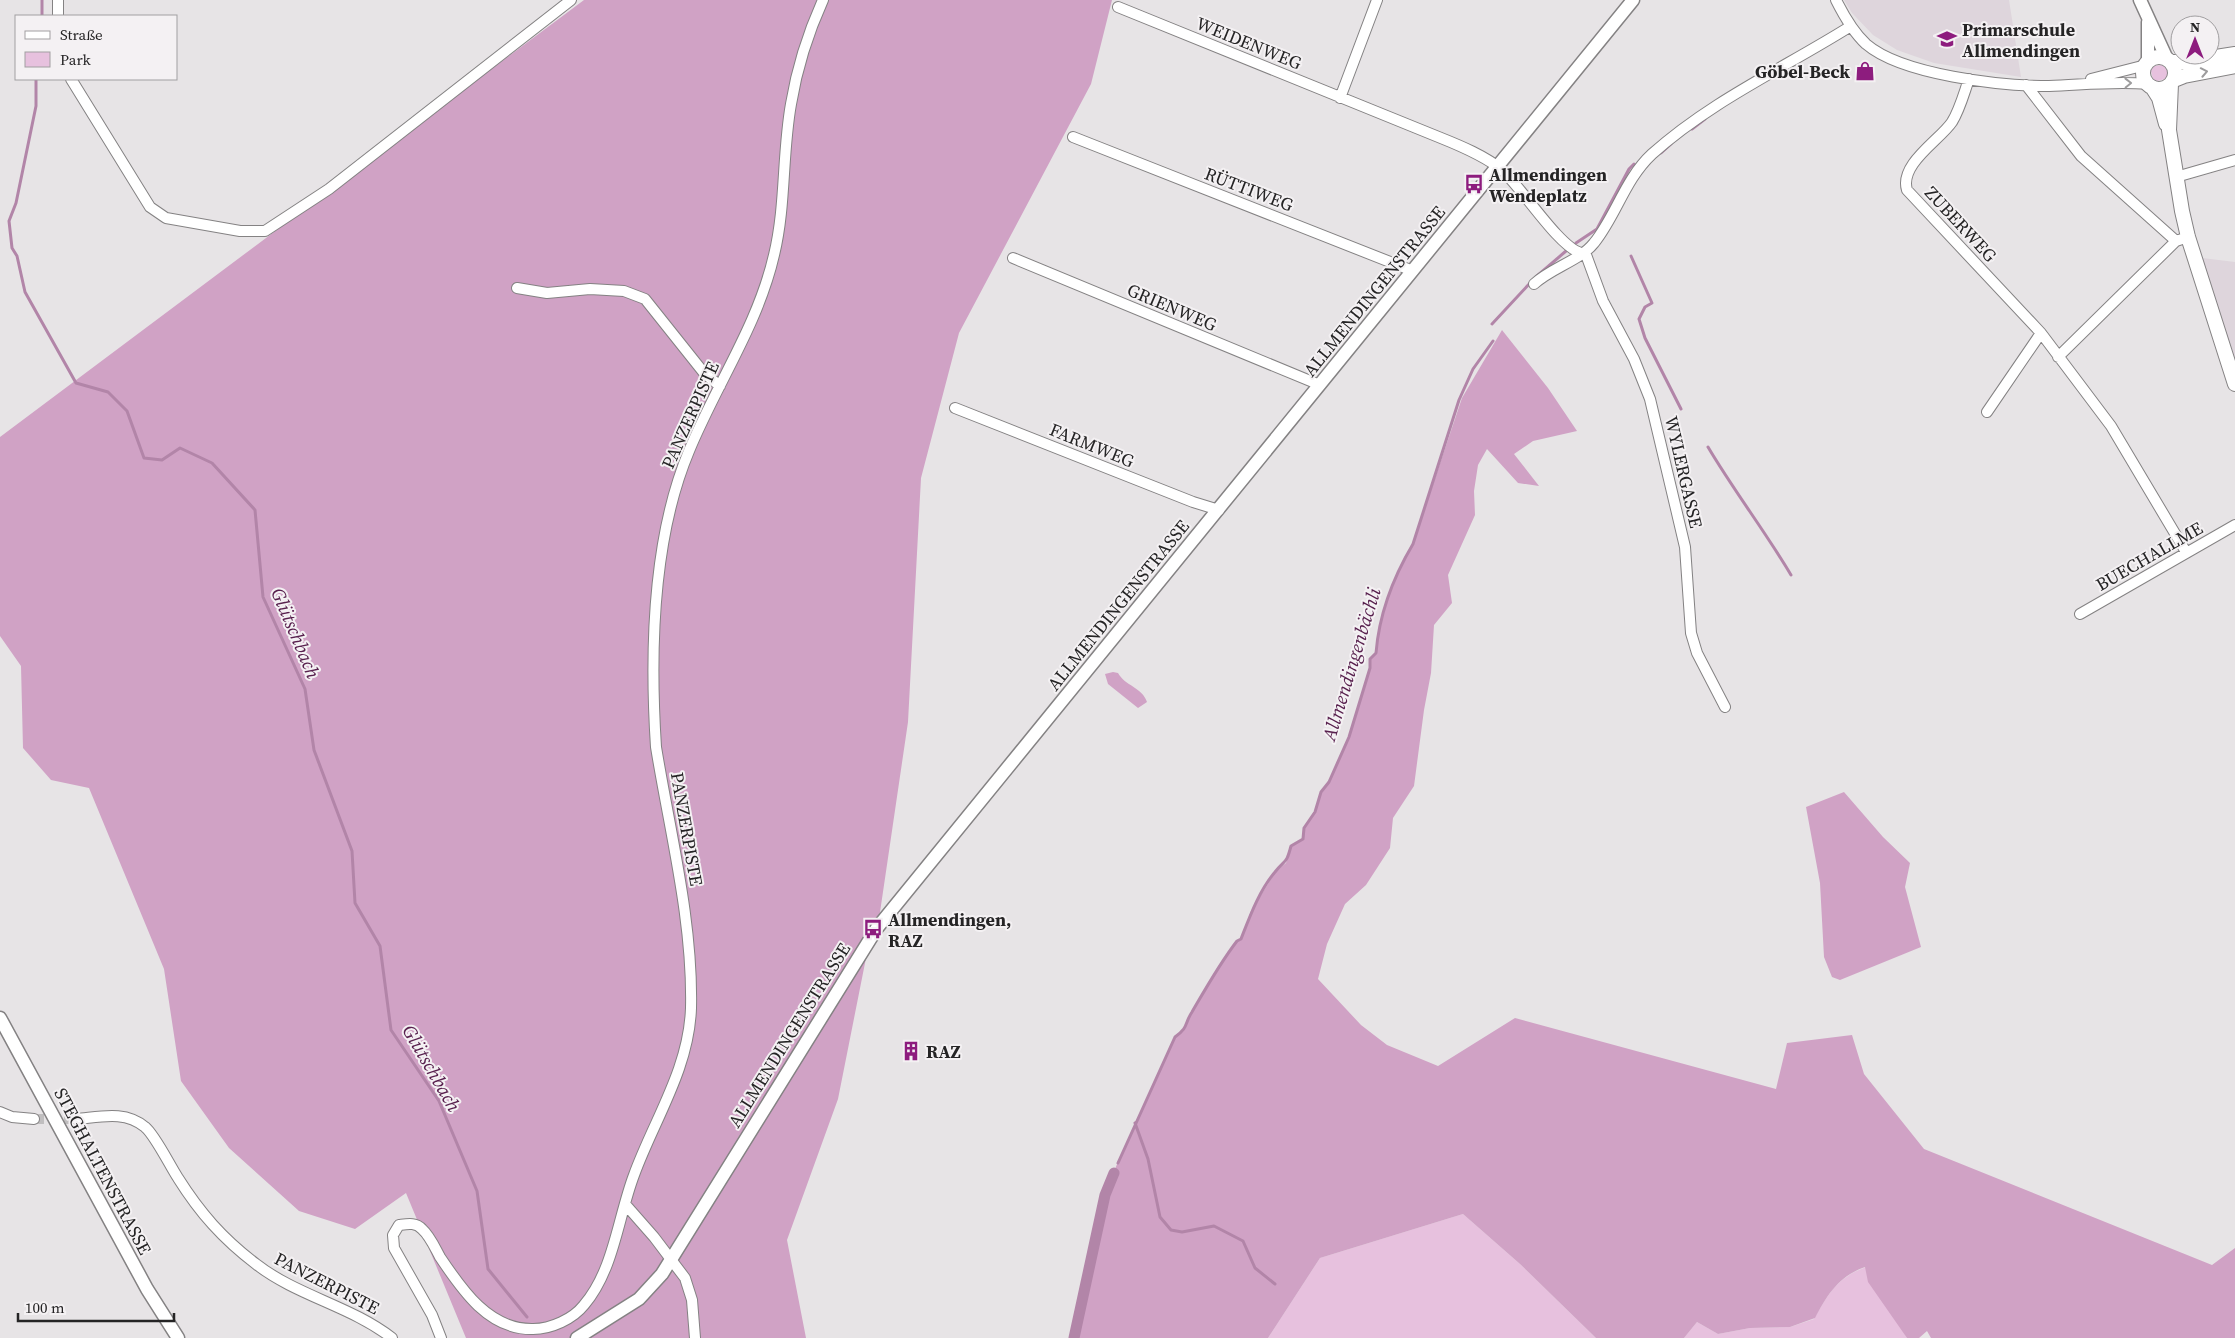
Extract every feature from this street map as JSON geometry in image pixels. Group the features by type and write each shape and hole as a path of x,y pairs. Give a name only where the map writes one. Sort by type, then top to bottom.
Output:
{"main road":[{"path":"2235,54 2184,62 2169,61 2159,57 2147,64 2144,75 2157,95 2169,130 2182,239 2235,384"},
{"path":"2169,61 2175,68 2169,130"},
{"path":"2150,86 2162,89 2184,76 2235,66"}],"street":[{"path":"58,0 58,15"},
{"path":"72,80 150,207 166,218 240,231 266,231 329,189 570,0"},
{"name":"PANZERPISTE","path":"441,1338 432,1315 394,1248 393,1235 399,1225 411,1223 422,1228 458,1283 493,1318 508,1326 534,1329 561,1323 584,1306 598,1283 634,1175 678,1072 689,1029 691,966 689,941 656,747 654,691 657,599 661,555 677,486 688,452 758,305 774,254 791,105 802,54 823,0"},
{"path":"1340,98 1377,0"},
{"name":"ALLMENDINGENSTRASSE","path":"577,1338 639,1299 662,1274 870,938 1413,271 1496,166 1633,0"},
{"path":"1836,0 1851,26 1866,44 1888,58 1930,71 1969,79 2026,85 2150,86"},
{"path":"2140,0 2169,61"},
{"name":"WEIDENWEG","path":"1118,7 1456,144 1496,166"},
{"path":"2073,84 2147,64 2148,19"},
{"path":"1534,284 1595,242 1636,172 1652,155 1720,102 1851,26"},
{"name":"ZUBERWEG","path":"1969,79 1952,121 1920,155 1912,166 1905,185 1911,195 2040,333 2112,426 2186,552"},
{"path":"2026,85 2082,156 2182,239 2058,356"},
{"name":"RÜTTIWEG","path":"1073,138 1413,271"},
{"path":"2176,177 2235,160"},
{"path":"1496,166 1566,243 1583,252"},
{"name":"WYLERGASSE","path":"1583,252 1603,302 1634,359 1650,399 1685,547 1691,633 1697,653 1725,707"},
{"name":"GRIENWEG","path":"1013,258 1320,385"},
{"path":"517,288 547,293 590,289 624,292 645,299 704,373 720,386"},
{"path":"1987,412 2040,333"},
{"name":"FARMWEG","path":"954,408 1193,502 1219,510"},
{"name":"BUECHALLME","path":"2080,614 2235,525"},
{"name":"STEGHALTENSTRASSE","path":"0,1018 147,1289 178,1338"},
{"path":"0,1112 34,1119"},
{"name":"PANZERPISTE","path":"76,1119 119,1115 146,1127 196,1206 218,1233 257,1266 287,1284 374,1324 392,1338"},
{"path":"625,1204 654,1237 685,1278 689,1288 695,1338"}],"shaded area":[{"path":"584,0 1112,0 1091,84 959,333 921,478 908,722 879,919 867,953 838,1099 787,1240 806,1338 466,1338 406,1193 355,1229 299,1211 229,1148 181,1081 164,969 89,788 51,780 23,748 21,666 0,636 0,437"},
{"name":"Primarschule Allmendingen","path":"1844,0 2009,0 2021,77 1934,63 1897,50 1873,35 1852,13"},
{"path":"2194,257 2235,262 2235,384"},
{"path":"1502,330 1548,388 1577,431 1533,441 1514,454 1539,486 1518,483 1487,449 1478,465 1474,491 1475,515 1448,575 1452,603 1434,625 1431,673 1414,786 1393,818 1390,848 1366,885 1345,904 1327,944 1318,979 1361,1025 1387,1045 1438,1066 1515,1018 1776,1089 1787,1043 1852,1035 1864,1074 1924,1149 2212,1265 2235,1248 2235,1338 1931,1338 1927,1331 1919,1338 1907,1338 1868,1282 1865,1267 1848,1276 1835,1287 1815,1318 1790,1327 1750,1328 1718,1334 1697,1322 1684,1338 1596,1338 1520,1264 1463,1214 1320,1258 1268,1338 1074,1338 1105,1195 1119,1159 1175,1037 1184,1028 1225,958 1237,941 1241,939 1251,911 1276,871 1286,863 1291,846 1303,839 1304,828 1315,812 1321,792 1329,782 1349,737 1370,668 1370,659 1376,652 1384,610 1400,569 1413,544 1462,398"},
{"path":"1118,673 1141,693 1147,702 1138,708 1108,684 1105,674"},
{"path":"1844,792 1883,837 1910,863 1905,887 1921,947 1840,980 1832,977 1824,957 1820,883 1806,807"}],"green space":[{"path":"2162,65 2167,69 2167,75 2165,79 2157,81 2153,79 2151,71 2154,66"},
{"path":"1463,1214 1520,1264 1596,1338 1268,1338 1320,1258"},
{"path":"1866,1267 1907,1338 1684,1338 1697,1322 1718,1334 1750,1328 1790,1327 1814,1319 1824,1302 1841,1281"}],"waterway":[{"name":"Glütschbach","path":"42,0 42,15"},
{"name":"Glütschbach","path":"36,80 36,106 16,203 9,221 12,248 17,256 25,292 76,383 108,392 127,411 144,458 162,460 180,448 212,463 255,510 263,597 305,689 314,750 352,851 355,903 380,946 391,1030 439,1101 477,1191 488,1269 527,1317"},
{"path":"1692,129 1705,119"},
{"path":"1661,153 1671,144"},
{"path":"1576,243 1597,229 1629,169 1634,164"},
{"name":"Allmendingenbächli","path":"1537,276 1566,251"},
{"path":"1631,256 1652,303 1645,307 1639,319 1645,338 1681,409"},
{"name":"Allmendingenbächli","path":"1492,324 1531,282"},
{"name":"Allmendingenbächli","path":"1118,1163 1175,1037 1184,1028 1225,958 1237,941 1241,939 1264,887 1287,859 1291,846 1303,839 1304,828 1315,812 1321,792 1329,782 1349,737 1370,668 1370,659 1376,653 1384,610 1400,569 1413,544 1459,400 1473,369 1493,341"},
{"path":"1708,447 1791,575"},
{"path":"1135,1123 1148,1159 1160,1217 1171,1230 1182,1232 1214,1226 1243,1241 1255,1268 1275,1284"},
{"name":"Allmendingenbächli","path":"1074,1338 1105,1195 1114,1173"}],"tunnel":[{"path":"34,1119 76,1119"}],"place":[{"name":"Primarschule Allmendingen","path":"1947,39"},
{"name":"Göbel-Beck","path":"1865,71"},
{"name":"Allmendingen Wendeplatz","path":"1474,184"},
{"name":"Allmendingen, RAZ","path":"873,929"},
{"name":"RAZ","path":"911,1051"}]}
